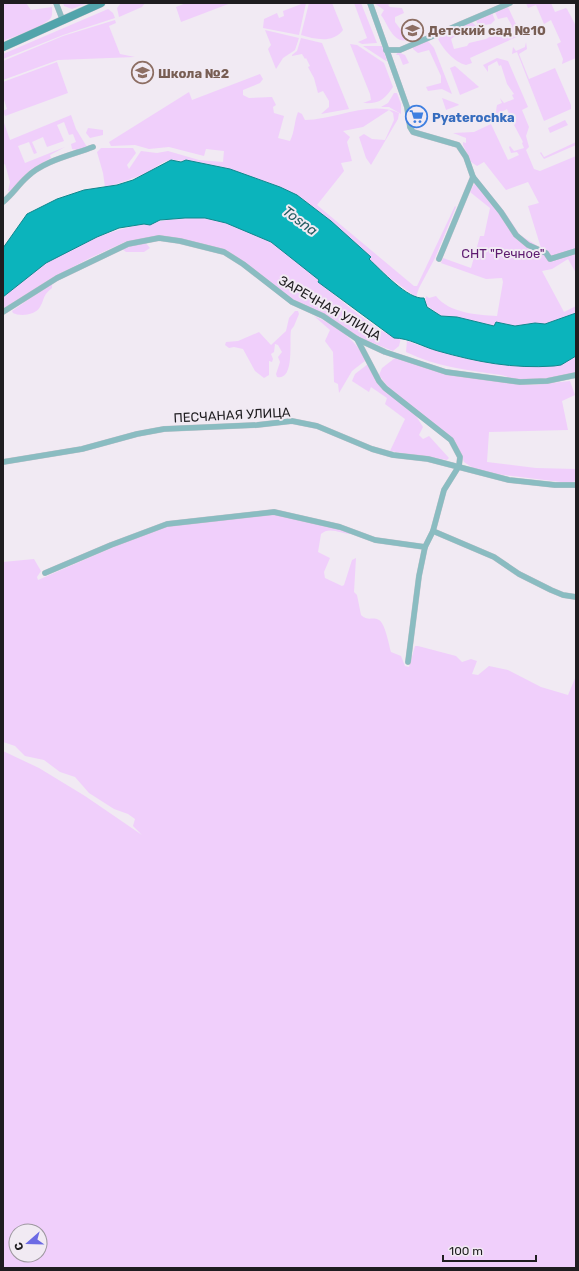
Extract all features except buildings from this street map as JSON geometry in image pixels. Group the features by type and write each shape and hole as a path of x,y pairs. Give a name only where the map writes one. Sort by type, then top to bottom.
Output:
{"main road":[{"path":"3,47 101,3"}],"street":[{"path":"56,3 63,21"},
{"path":"370,3 407,107 410,127 418,135 458,145 466,157 473,178 501,212 520,239 546,253 550,259 576,251"},
{"path":"386,50 400,50 510,3"},
{"path":"3,202 13,194 28,176 41,167 93,147"},
{"path":"439,259 473,178"},
{"name":"ЗАРЕЧНАЯ УЛИЦА","path":"3,312 40,288 71,271 128,244 159,238 180,241 224,252 243,264 288,300 323,316 357,339 377,349 446,372 533,382 576,375"},
{"path":"357,339 377,377 385,388 451,440 460,457 458,466 444,490 433,531 425,547 419,576 408,662"},
{"name":"ПЕСЧАНАЯ УЛИЦА","path":"3,462 82,449 137,434 164,429 257,425 292,421 317,426 372,449 393,455 428,459 458,466 480,474 509,480 554,485 576,485"},
{"path":"45,573 111,545 167,524 274,512 340,527 375,540 425,547"},
{"path":"433,531 494,557 518,574 551,590 576,597"}],"green space":[{"path":"3,3 26,3 31,10 52,7 52,16 40,26 3,41"},
{"path":"63,3 88,3 72,9 64,6"},
{"path":"121,3 145,3 142,7 119,17 117,8"},
{"path":"186,3 231,3 181,22 176,7"},
{"path":"306,3 299,35 263,28 264,19 277,13 279,18 284,16 283,11"},
{"path":"309,3 332,3 343,30 339,34 329,39 318,39 301,35"},
{"path":"354,3 361,3 377,43 362,44 358,42 367,38"},
{"path":"374,3 392,3 388,5 390,7 402,8 404,13 395,17 395,22 401,30 413,32 413,37 407,40 402,40 393,35 381,15 384,10"},
{"path":"526,3 551,3 555,12 566,8 567,9 576,26 576,58 562,64 563,59 557,44 561,42 551,20 544,24 536,5 528,8"},
{"path":"508,7 521,35 470,58 472,63 466,65 457,61 445,50 437,37 454,30 458,34 451,39 454,49 467,46 469,43 486,39 496,33 497,35 508,30 507,29 512,26 507,17 498,19 495,12"},
{"path":"108,9 113,13 115,18 63,35 3,59 3,54"},
{"path":"492,13 495,20 491,24 478,26 476,20"},
{"path":"115,20 116,23 109,26 120,54 135,57 58,60 3,80 3,61 63,36"},
{"path":"472,22 477,27 467,33 460,33 458,28"},
{"path":"265,30 299,38 295,50 283,58 276,69 268,49 271,45"},
{"path":"301,38 322,43 349,109 321,114 329,107 329,101 323,91 318,93 306,58 305,59 302,54 292,56 297,51"},
{"path":"428,41 434,48 452,94 442,89 428,91 426,87 441,83 441,76 429,50 418,53 413,49 413,47"},
{"path":"526,42 527,49 519,54 529,79 555,68 571,105 571,109 544,121 517,52 512,54 513,47 516,51 525,47"},
{"path":"350,44 357,45 384,63 393,87 381,100 373,103 363,103 371,100 370,94"},
{"path":"363,46 382,46 387,61 386,61"},
{"path":"398,52 405,55 409,63 403,65 399,55 396,55"},
{"name":"СНТ \"Речное\"","path":"497,58 508,61 528,107 522,110 529,127 526,136 529,147 526,150 534,169 540,171 576,156 576,273 568,259 552,269 542,271 564,312 576,306 576,313 545,324 515,326 496,322 495,326 457,317 441,316 425,304 426,296 429,298 436,296 442,302 456,310 472,314 497,316 503,282 502,278 486,279 441,263 443,258 471,268 480,236 484,236 490,208 470,192 477,178 504,211 520,235 541,248 528,206 539,203 528,182 506,190 484,162 477,166 471,162 463,145 463,142 466,143 466,138 453,133 474,132 491,124 508,160 519,155 517,152 511,153 510,146 514,151 524,148 523,142 514,125 515,124 511,113 509,114 507,109 498,114 499,120 497,118 497,105 502,103 500,98 504,103 514,99 512,95 514,94 507,84 501,65 499,66 497,61 488,66 488,72 483,65"},
{"path":"57,62 68,93 5,116 3,111 7,109 3,97 3,82"},
{"path":"455,66 479,87 460,95 450,68"},
{"path":"260,74 263,79 260,83 243,90 243,95 249,98 272,97 276,105 273,107 274,113 284,116 278,138 290,141 298,112 302,114 305,120 364,110 389,110 363,127 343,131 350,137 347,142 352,161 341,163 344,171 317,205 414,286 417,286 455,206 456,207 435,258 419,288 416,297 390,278 369,259 371,257 331,221 297,195 280,187 230,169 186,160 171,160 164,162 149,172 121,183 105,187 97,152 101,148 133,148 136,153 127,165 129,169 141,151 157,153 168,151 199,160 223,162 224,151 206,149 204,156 169,147 149,149 135,145 111,146 109,142 189,92 192,100"},
{"path":"394,93 397,93 401,104 401,114 389,107 381,107 388,103"},
{"path":"442,98 458,104 459,105 446,110"},
{"path":"390,110 399,113 398,119 371,165 366,158 359,137 364,134 372,139 385,140 394,120 393,113"},
{"path":"71,115 76,129 87,147 78,150 72,149 71,144 76,142 73,134 69,135 64,122 57,125 64,141 47,147 43,137 32,142 37,153 34,154 29,142 18,146 25,163 65,147 50,155 51,158 30,170 10,191 8,191 10,182 5,164 3,165 3,120 10,140"},
{"path":"565,120 568,125 550,133 548,128"},
{"path":"88,128 103,130 103,135 90,138 86,133"},
{"path":"576,142 576,145 544,159 540,153 541,152 544,157"},
{"path":"185,218 205,218 226,223 271,242 320,280 319,282 359,315 383,331 401,338 399,346 393,351 358,337 319,312 290,298 226,250 181,239 158,236 125,242 90,258 52,278 3,310 3,297 29,275 62,253 112,232 148,223"},
{"path":"144,241 150,248 144,252 126,252 122,249"},
{"path":"52,283 52,288 45,295 38,310 32,313 20,315 13,313 12,311"},
{"path":"295,311 298,311 299,314 291,330 289,367 283,377 277,377 276,374 280,362 278,357 282,352 278,345 275,344 274,352 271,354 273,359 272,362 269,361 269,375 264,378 255,371 243,349 234,347 229,348 225,345 226,342 238,341 259,332 271,345 286,331 289,318"},
{"path":"314,316 330,324 350,339 366,360 352,371 339,393 338,384 334,382 333,352 325,341 330,330"},
{"path":"407,341 443,353 479,361 516,366 535,367 561,365 576,356 576,373 540,379 518,380 503,375 441,365 417,357 406,352"},
{"path":"395,358 457,375 517,384 533,385 570,381 575,395 562,401 568,430 489,432 487,462 536,468 576,469 576,481 569,483 488,473 473,468 464,462 454,442 388,387 379,375 382,368"},
{"path":"368,364 375,378 416,416 423,427 419,435 423,439 429,436 449,458 447,460 390,451 405,419 385,404 387,398 371,387 369,392 352,381 355,374"},
{"path":"273,514 334,526 351,534 332,530 321,534 318,552 330,558 324,572 325,578 342,586 344,585 352,560 356,558 354,592 357,595 361,615 366,618 377,619 381,622 385,630 391,652 401,656 405,666 409,667 415,646 418,646 456,656 462,662 471,659 477,661 472,674 478,675 489,666 508,670 541,687 568,695 576,676 576,1268 3,1268 3,751 39,768 85,796 142,835 133,826 135,819 128,814 114,809 89,793 75,777 60,772 44,760 25,756 15,746 3,742 3,562 34,559 41,571 37,577 38,580 157,528 180,522"}],"water":[{"name":"Tosna","path":"171,160 181,162 186,160 230,169 280,187 297,195 331,221 371,257 369,259 395,283 410,294 424,298 427,307 441,316 457,317 494,326 496,322 515,326 535,323 545,324 576,313 576,356 561,365 554,366 539,367 495,364 452,355 405,339 394,338 318,282 319,280 271,242 226,223 205,218 160,220 150,225 144,224 119,228 97,237 46,263 3,297 3,248 27,214 57,199 84,190 117,185 133,180"}],"place":[{"name":"Детский сад №10","path":"413,30"},
{"name":"Школа №2","path":"143,73"},
{"name":"Pyaterochka","path":"416,117"}]}
